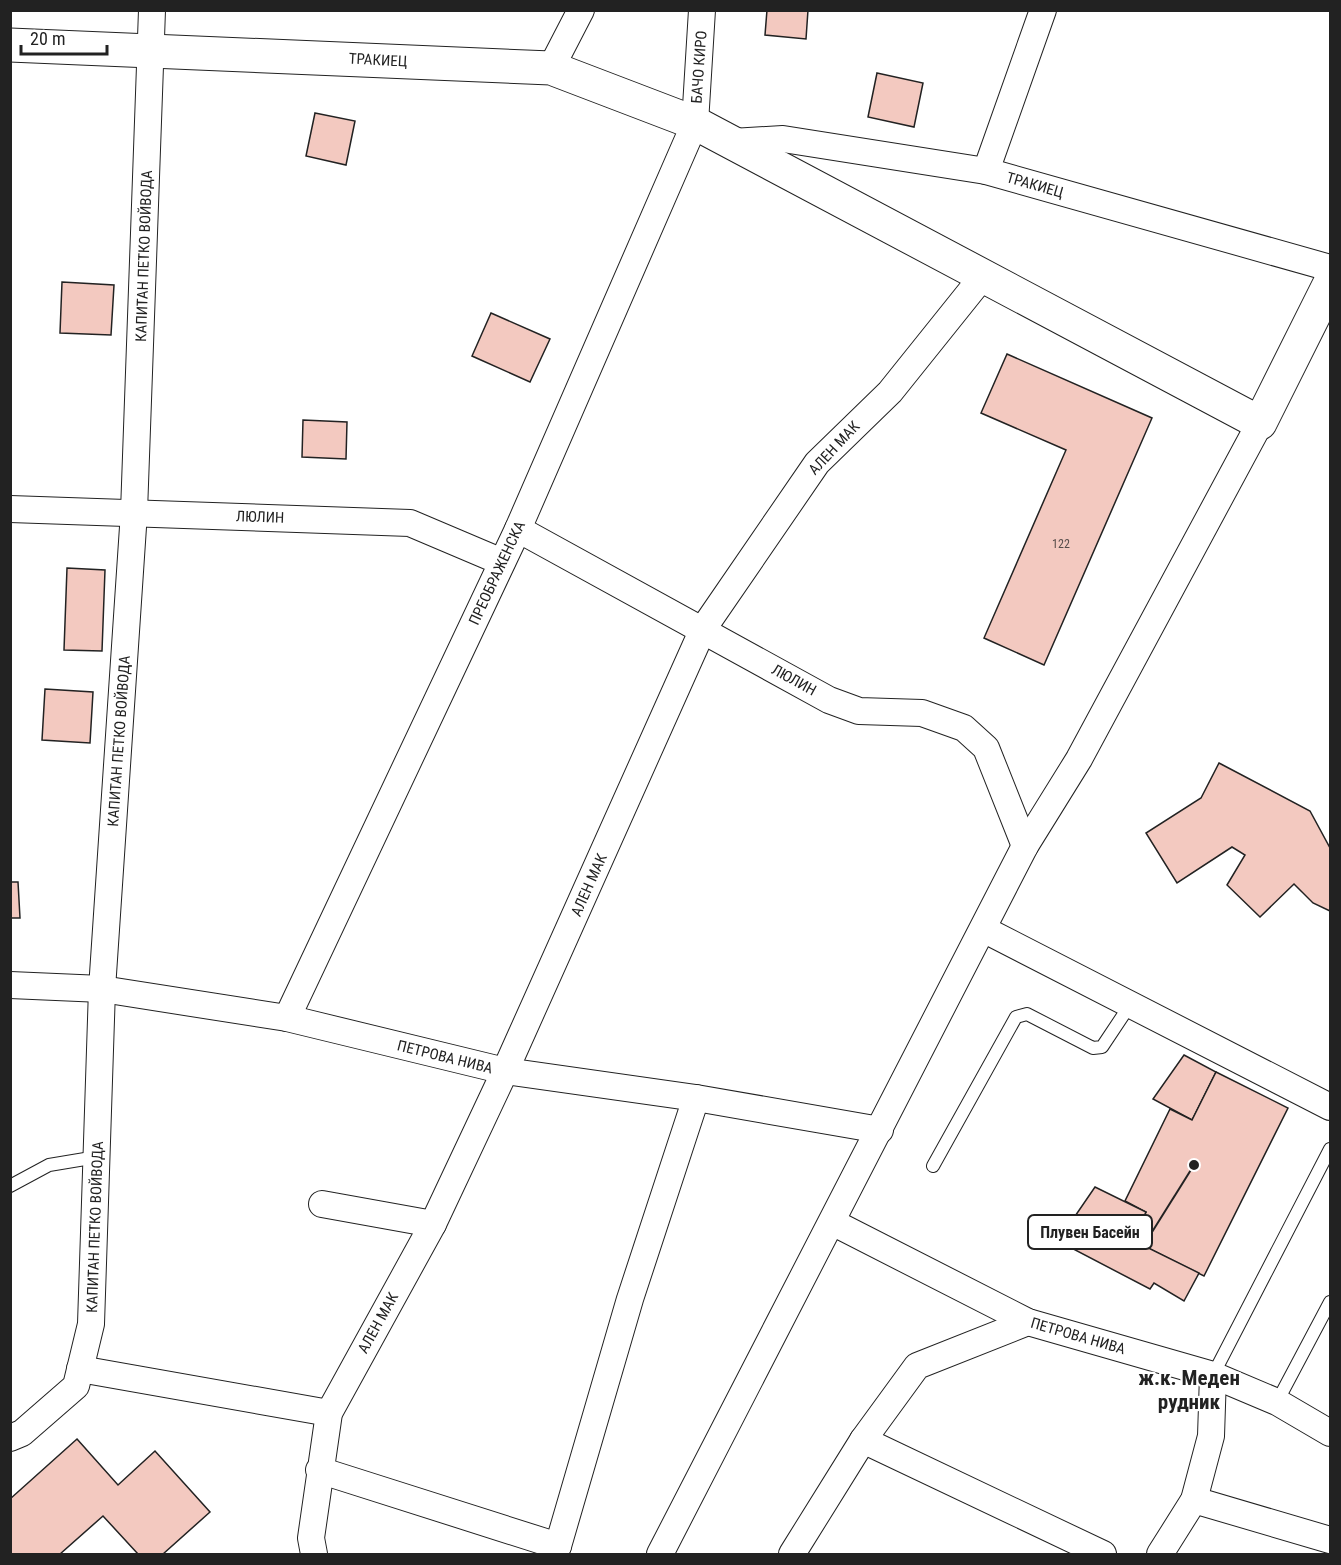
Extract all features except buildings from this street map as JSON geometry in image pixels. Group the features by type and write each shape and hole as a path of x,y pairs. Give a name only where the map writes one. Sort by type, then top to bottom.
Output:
{"street":[{"name":"КАПИТАН ПЕТКО ВОЙВОДА","path":"10,1438 22,1434 76,1386 91,1324 102,989 134,513 152,10"},
{"path":"551,68 581,10"},
{"name":"БАЧО КИРО","path":"695,123 702,10"},
{"path":"986,171 1043,10"},
{"name":"ТРАКИЕЦ","path":"10,45 551,68 695,123 1260,423"},
{"name":"ПРЕОБРАЖЕНСКА","path":"287,1018 518,529 695,123"},
{"name":"ТРАКИЕЦ","path":"732,142 783,139 986,171 1330,268"},
{"name":"АЛЕН МАК","path":"314,1554 311,1538 329,1413 433,1224 505,1071 703,629 817,463 890,392 983,276"},
{"path":"660,1554 1025,846 1079,759 1260,423 1330,283"},
{"name":"ЛЮЛИН","path":"10,508 410,523 502,562"},
{"name":"ЛЮЛИН","path":"518,529 829,700 859,711 922,713 964,728 986,748 1025,846"},
{"path":"983,929 1330,1107"},
{"name":"ПЕТРОВА НИВА","path":"10,985 102,989 287,1018 505,1071 696,1098 880,1130"},
{"path":"320,1470 555,1550 630,1299 696,1098"},
{"path":"322,1204 433,1224"},
{"name":"ПЕТРОВА НИВА","path":"832,1222 1028,1322 1213,1375 1277,1402 1330,1433"},
{"path":"792,1554 863,1440 917,1366 1028,1322"},
{"path":"80,1369 329,1413"},
{"path":"1160,1554 1194,1500 1210,1436 1213,1375"},
{"path":"863,1440 1103,1554"},
{"path":"1194,1500 1330,1540"}],"lane":[{"path":"933,1166 1016,1017 1027,1014 1093,1048 1102,1047 1130,1005"},
{"path":"1213,1375 1330,1149"},
{"path":"10,1186 49,1165 97,1157"},
{"path":"1277,1402 1330,1302"}],"place":[{"name":"Плувен Басейн","path":"1194,1165"}],"district":[{"name":"ж.к. Меден рудник","path":"1189,1390"}]}
